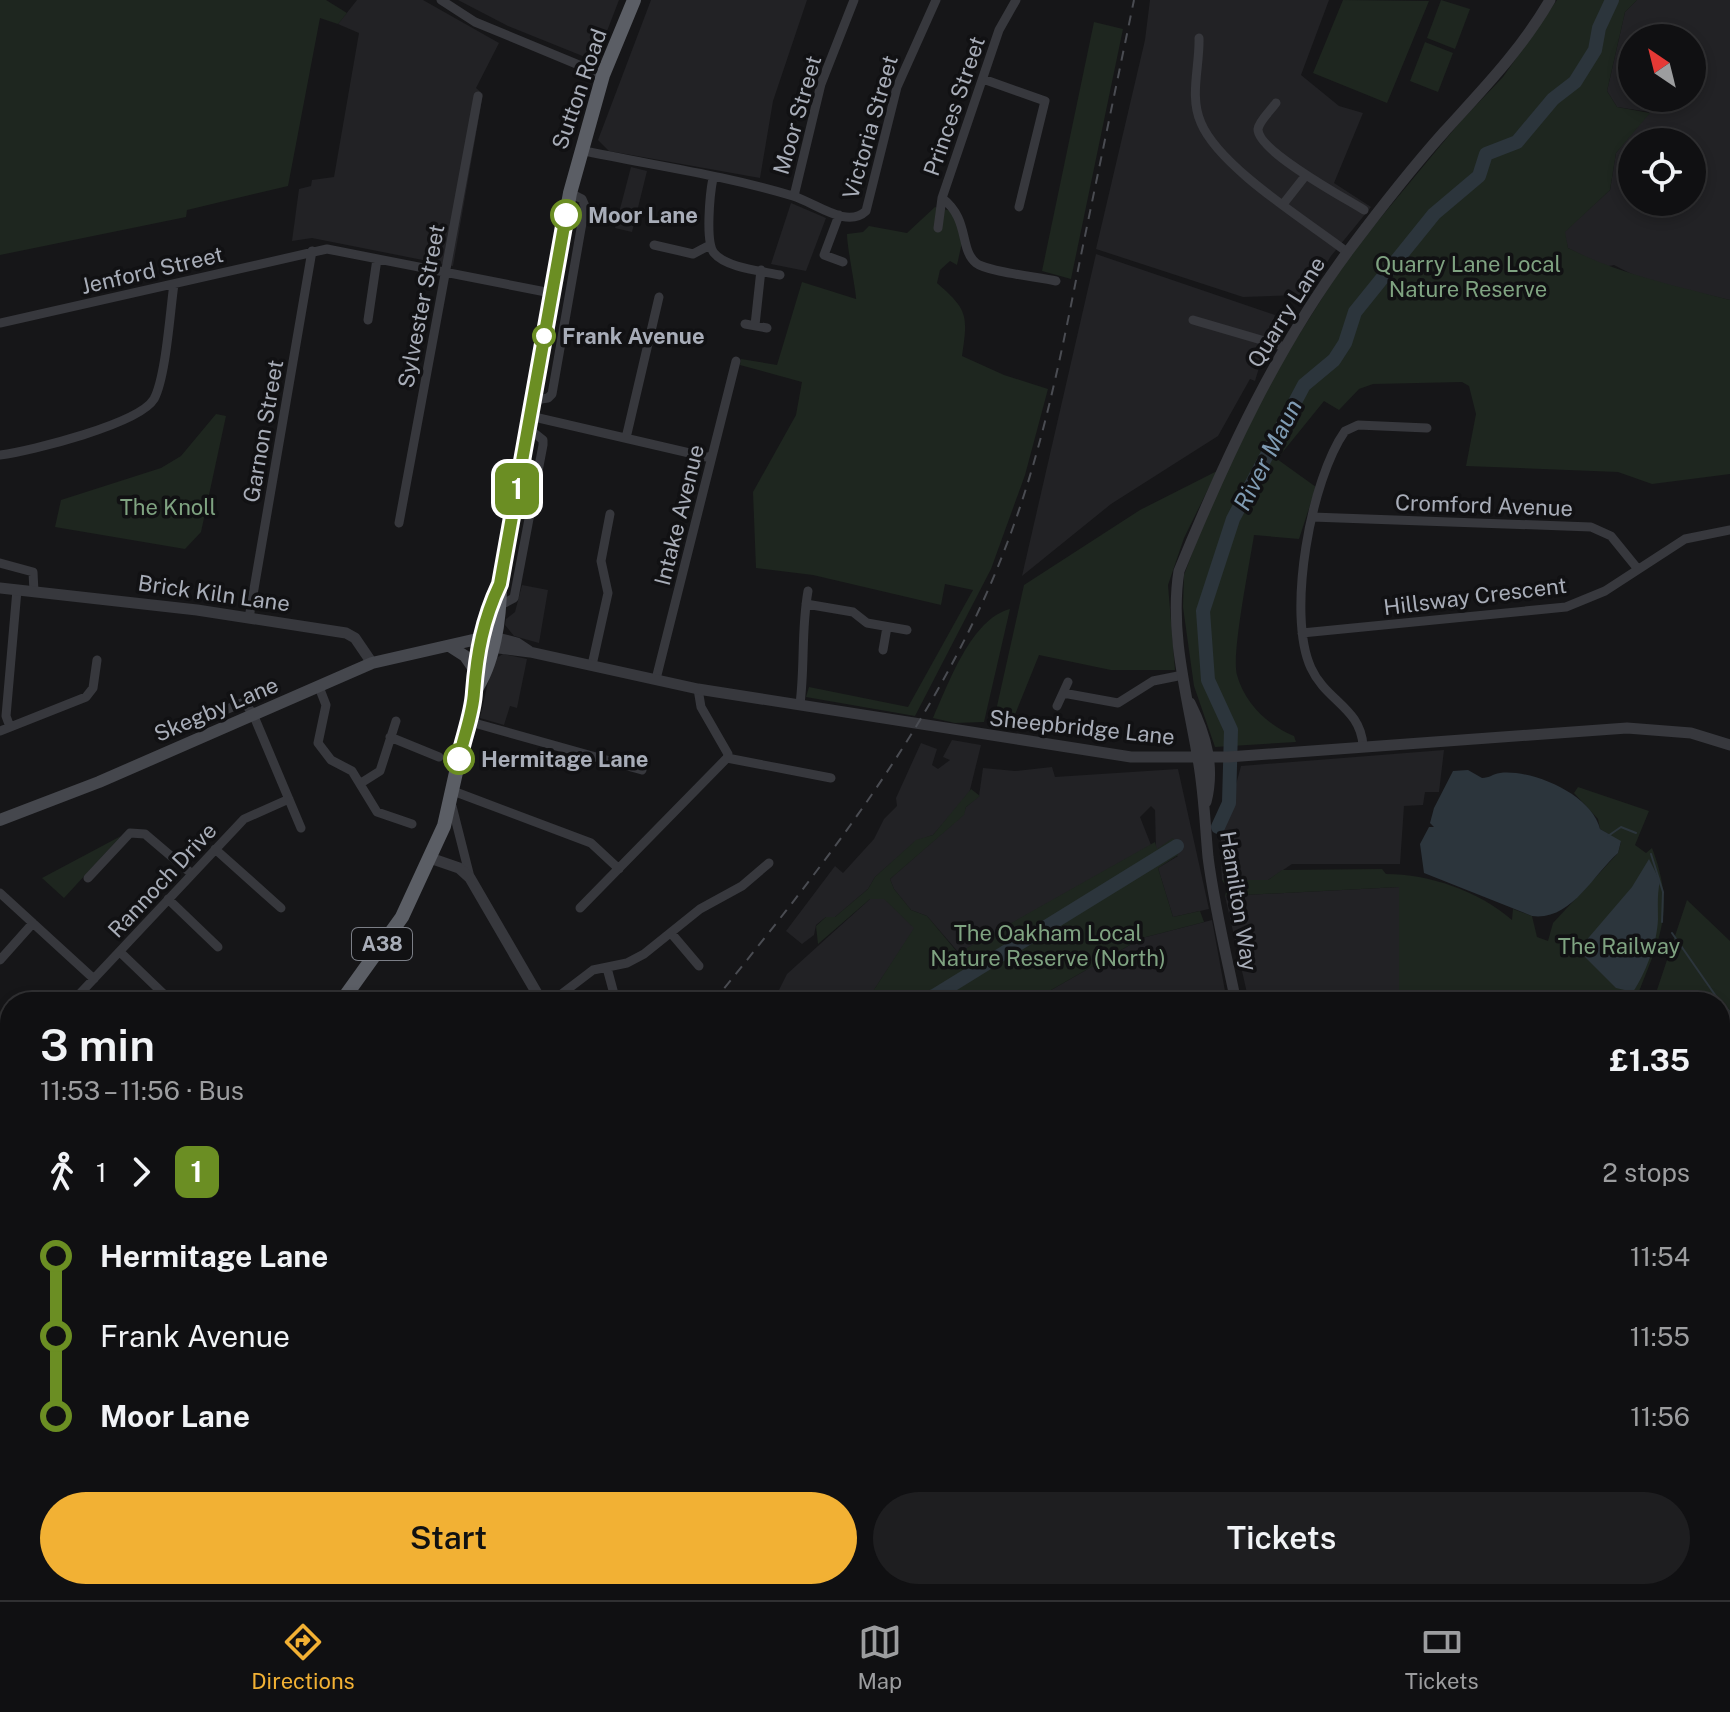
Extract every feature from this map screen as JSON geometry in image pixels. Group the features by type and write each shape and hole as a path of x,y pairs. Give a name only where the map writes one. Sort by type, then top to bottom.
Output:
{"highway":[{"name":"Sutton Road","path":"348,992 402,917 430,858 452,797 474,692 474,669 500,584 570,193 603,75 634,0"},
{"name":"Sutton Road","path":"474,692 482,681 483,642"}],"main road":[{"name":"Skegby Lane","path":"0,820 99,782 372,663 483,642"},
{"path":"451,647 465,656 474,669"}],"street":[{"path":"441,0 475,22 603,75"},
{"name":"Moor Street","path":"794,196 821,84 854,0"},
{"name":"Victoria Street","path":"839,215 858,219 866,211 897,87 936,0"},
{"name":"Princes Street","path":"938,228 942,198 999,30 1016,0"},
{"name":"Quarry Lane","path":"1203,758 1199,720 1188,699 1183,675 1175,593 1179,571 1218,479 1285,347 1347,252 1442,134 1525,43 1550,0"},
{"path":"1199,38 1195,87 1200,122 1217,148 1239,170 1347,252"},
{"path":"983,79 1045,101 1019,207"},
{"name":"Sylvester Street","path":"399,523 478,96"},
{"path":"1276,103 1258,125 1258,133 1264,143 1306,175 1364,210"},
{"path":"580,150 794,196 839,215 824,255 843,262"},
{"path":"1284,203 1306,175"},
{"path":"713,178 709,194 710,245 723,260 780,275"},
{"name":"Sutton Road","path":"534,400 548,398 555,378 585,206 582,199 570,193"},
{"path":"942,198 961,219 969,254 977,265 1056,281"},
{"path":"654,245 666,254 693,254 710,245"},
{"name":"Jenford Street","path":"0,323 327,249 551,293"},
{"name":"Garnon Street","path":"249,618 312,251"},
{"path":"368,320 377,259"},
{"path":"761,270 750,325 767,328"},
{"path":"0,455 122,423 147,408 158,390 174,284"},
{"path":"626,438 659,297"},
{"path":"1193,320 1285,347"},
{"name":"Intake Avenue","path":"656,679 736,361"},
{"path":"529,422 626,438 711,458"},
{"name":"Sutton Road","path":"495,606 514,598 543,445 543,440 529,422"},
{"path":"1363,746 1362,728 1357,719 1332,697 1311,668 1302,633 1304,544 1345,431 1358,425 1427,428"},
{"path":"592,665 608,593 601,561 610,514"},
{"name":"Cromford Avenue","path":"1312,517 1591,527 1611,536 1637,568"},
{"name":"Hillsway Crescent","path":"1302,633 1566,607 1605,591 1685,539 1730,530"},
{"path":"0,563 28,568 33,572 34,592"},
{"name":"Brick Kiln Lane","path":"0,588 249,618 351,635 372,663"},
{"path":"17,590 5,652 5,729 86,697 93,688 97,660"},
{"path":"800,704 806,657 800,632 808,591"},
{"path":"806,604 853,612 867,623 907,630"},
{"path":"883,650 887,627"},
{"name":"Sheepbridge Lane","path":"483,642 517,643 530,652 698,689 978,736 1131,757 1223,757 1627,728 1691,733 1730,745"},
{"path":"1063,693 1118,703 1153,681 1183,675"},
{"path":"1057,706 1068,682"},
{"path":"319,687 326,705 318,743 331,760 352,771 377,812 412,824"},
{"path":"580,908 727,758 728,754 701,707 698,689"},
{"path":"169,734 244,702 253,714 301,828"},
{"path":"361,783 380,771 396,721"},
{"path":"467,721 642,770"},
{"path":"390,737 439,757"},
{"path":"727,758 831,778"},
{"name":"Hamilton Way","path":"1203,758 1212,779 1205,806 1209,863 1234,992"},
{"path":"452,797 591,843 619,869"},
{"path":"452,797 470,878 534,992"},
{"name":"Rannoch Drive","path":"82,992 244,819 289,799"},
{"path":"88,878 130,833 138,832 145,834 192,874"},
{"path":"215,849 281,908"},
{"path":"430,858 459,868 470,878"},
{"path":"563,992 579,978 636,959 700,909 742,886 769,863"},
{"path":"0,893 94,979"},
{"path":"168,899 218,947"},
{"path":"0,960 33,923"},
{"path":"671,933 699,966"},
{"path":"120,952 162,992"},
{"path":"607,968 613,992"}],"shaded area":[{"path":"357,0 423,0 499,43 476,88 483,94 453,266 312,238 292,241 299,189 311,186 312,180 334,177 359,33 338,24"},
{"path":"458,0 619,0 597,57 590,59 508,26"},
{"path":"651,0 807,0 773,101 760,178 609,151 598,140"},
{"path":"1150,0 1329,0 1301,75 1339,106 1363,113 1334,183 1371,207 1331,256 1312,287 1304,287 1300,295 1243,297 1096,249 1145,40"},
{"path":"1637,0 1730,0 1730,300 1643,280 1614,265 1604,267 1568,248 1564,232 1610,190 1618,151 1618,216 1706,216 1706,128 1636,128 1649,112 1706,112 1706,24 1622,24 1625,12"},
{"path":"1618,43 1618,107 1607,91"},
{"path":"631,167 647,171 632,232 615,228"},
{"path":"791,203 826,218 806,271 771,264"},
{"path":"1096,254 1275,315 1255,381 1250,379 1218,436 1111,504 1022,576"},
{"path":"522,585 548,590 539,643 514,636 505,625 506,619 515,612"},
{"path":"503,654 527,659 517,708 510,706 504,725 480,718 493,660"},
{"path":"952,740 981,745 969,794 933,835 916,841 835,917 826,917 816,925 814,935 802,944 786,931 835,866 843,873 874,839 884,819 897,806 896,798 921,743 937,749 932,765 938,769 950,760 943,757"},
{"path":"1444,750 1439,792 1425,792 1423,805 1404,806 1400,864 1292,864 1268,880 1222,880 1220,844 1241,766"},
{"path":"1052,767 1055,777 1178,769 1209,909 1173,917 1158,868 1178,856 1156,849 1155,810 1151,806 1140,817 1151,845 959,953 927,916 911,910 890,879 963,815 966,807 979,796 983,768 1015,771"},
{"path":"1468,770 1482,778 1500,773 1528,775 1574,795 1586,805 1600,829 1621,841 1618,853 1580,895 1558,912 1546,916 1532,916 1424,873 1420,844 1429,827 1434,827 1430,823 1434,808 1453,771"},
{"name":"The Railway","path":"1649,859 1660,881 1656,938 1633,992 1616,988 1578,950 1632,887"},
{"path":"1399,887 1399,992 1247,992 1225,896"},
{"path":"870,899 885,899 915,928 873,992 778,992 787,974"},
{"path":"1212,920 1225,992 1048,992 1142,938"}],"green space":[{"path":"0,0 326,0 347,13 338,24 320,18 288,186 187,210 186,217 0,255"},
{"path":"1343,0 1429,1 1387,103 1313,73"},
{"path":"1441,0 1470,9 1455,49 1427,38"},
{"name":"Quarry Lane Local Nature Reserve","path":"1557,0 1637,0 1625,12 1622,24 1618,24 1618,43 1607,91 1618,112 1650,113 1637,128 1618,128 1618,151 1610,190 1565,232 1568,248 1627,272 1730,300 1730,474 1652,484 1618,472 1466,466 1476,414 1469,386 1462,382 1373,384 1359,389 1339,410 1324,401 1277,459 1316,487 1299,539 1254,535 1237,648 1237,675 1246,695 1259,712 1275,726 1294,736 1296,742 1215,747 1194,686 1183,607 1184,575 1209,508 1273,376 1348,257 1460,122 1503,77"},
{"path":"1094,22 1123,29 1071,279 1042,271"},
{"path":"1425,42 1453,53 1438,92 1410,81"},
{"path":"935,207 952,211 963,238 957,265 950,261 940,270 937,283 955,300 963,314 965,331 962,356 1004,375 1048,389 1025,475 991,569 915,716 806,697 809,687 908,707 973,590 945,584 941,605 813,575 756,568 753,492 796,415 802,382 740,365 741,359 777,365 802,282 856,299 847,234 863,232 869,226 907,233"},
{"name":"The Knoll","path":"216,414 226,416 201,532 185,549 55,527 61,500 161,468 181,456"},
{"path":"1217,471 1184,538 1168,585 1175,670 1111,670 1039,655 1010,727 993,724 1024,585 1140,510"},
{"path":"1010,609 984,722 955,723 933,718 954,671 973,639 996,615"},
{"path":"1578,787 1649,811 1635,845 1646,853 1652,848 1663,891 1664,909 1657,944 1639,992 1399,992 1399,887 1225,896 1227,888 1222,880 1268,880 1282,870 1382,869 1386,874 1419,877 1453,886 1484,901 1512,920 1513,909 1532,916 1537,937 1548,941 1553,923 1618,853 1621,842 1600,829 1598,819 1574,793"},
{"name":"The Oakham Local Nature Reserve (North)","path":"971,789 980,796 966,807 964,815 890,879 911,910 927,916 958,953 1155,842 1157,849 1173,838 1178,855 1158,868 1173,917 1200,911 1204,922 1142,938 1048,992 872,992 914,928 884,899 870,899 818,944 816,926 826,917 835,917 868,889 875,877 916,840 933,835"},
{"path":"121,836 64,898 42,878"},
{"path":"1687,900 1730,941 1730,992 1656,992"}],"waterway":[{"name":"River Maun","path":"1218,827 1229,803 1231,730 1208,680 1203,611 1233,519 1304,385 1334,360 1345,343 1355,312 1434,214 1479,176 1486,154 1517,142 1553,99 1575,82 1595,50 1599,28 1612,0"},
{"path":"1608,836 1621,827 1636,833"},
{"name":"River Maun","path":"940,992 1177,846"},
{"path":"1651,854 1663,892 1662,922"},
{"path":"1672,933 1713,992"}],"railway":[{"path":"721,992 843,836 883,778 955,658 986,595 1023,497 1051,396 1134,0"}],"bus line":[{"name":"1","path":"459,759 474,692 474,669 479,645 488,611 500,584 566,215"}],"place":[{"name":"Moor Lane","path":"566,215"},
{"name":"Frank Avenue","path":"544,336"},
{"name":"Hermitage Lane","path":"459,759"}]}
